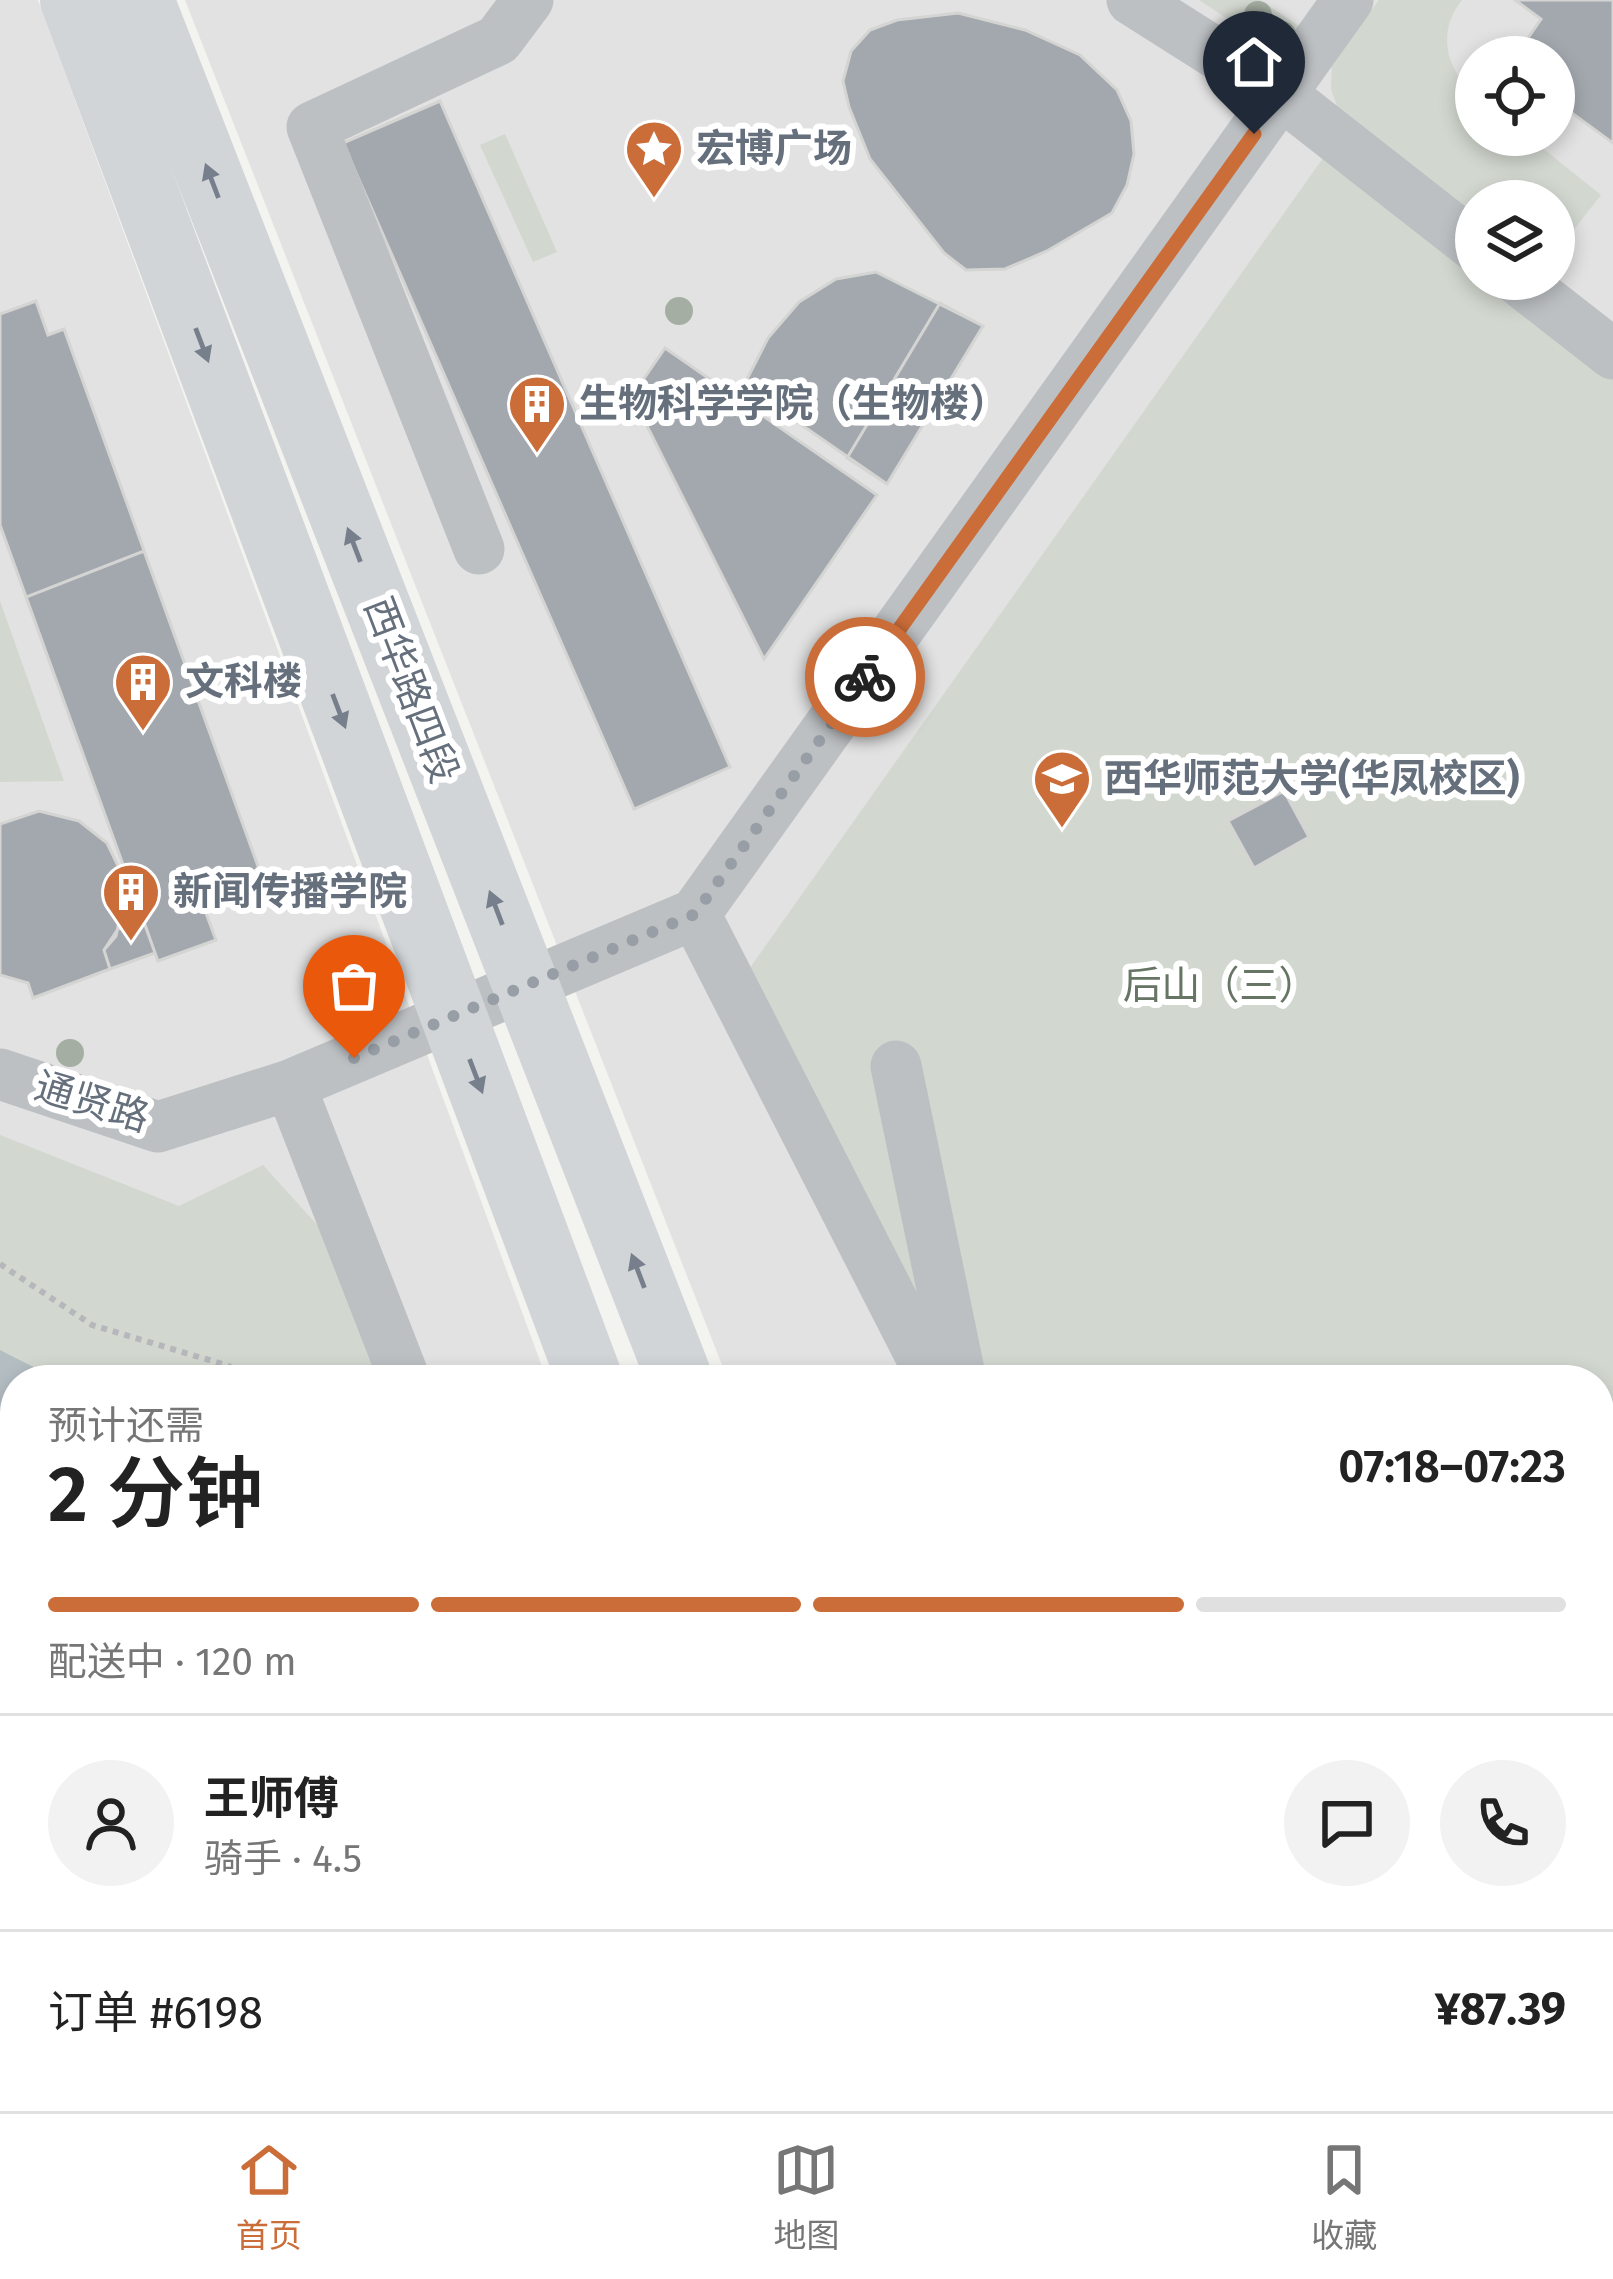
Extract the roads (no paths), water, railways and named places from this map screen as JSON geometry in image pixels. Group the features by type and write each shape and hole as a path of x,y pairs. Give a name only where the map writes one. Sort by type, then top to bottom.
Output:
{"main road":[{"name":"西华路四段","path":"73,0 584,1365"},
{"name":"西华路四段","path":"141,0 674,1365"}],"street":[{"path":"478,550 312,127 498,40 528,0"},
{"path":"1132,0 1282,95 1455,231"},
{"path":"926,1365 695,914 1348,0"},
{"path":"1544,300 1613,354"},
{"name":"通贤路","path":"0,1074 158,1127 290,1085 695,914"},
{"path":"896,1066 958,1365"},
{"path":"290,1085 399,1365"}],"place":[{"name":"宏博广场","path":"654,200"},
{"name":"生物科学学院（生物楼）","path":"537,455"},
{"name":"文科楼","path":"143,733"},
{"name":"西华师范大学(华凤校区)","path":"1062,830"},
{"name":"新闻传播学院","path":"131,943"}],"park label":[{"name":"后山（三）","path":"1220,986"}]}
